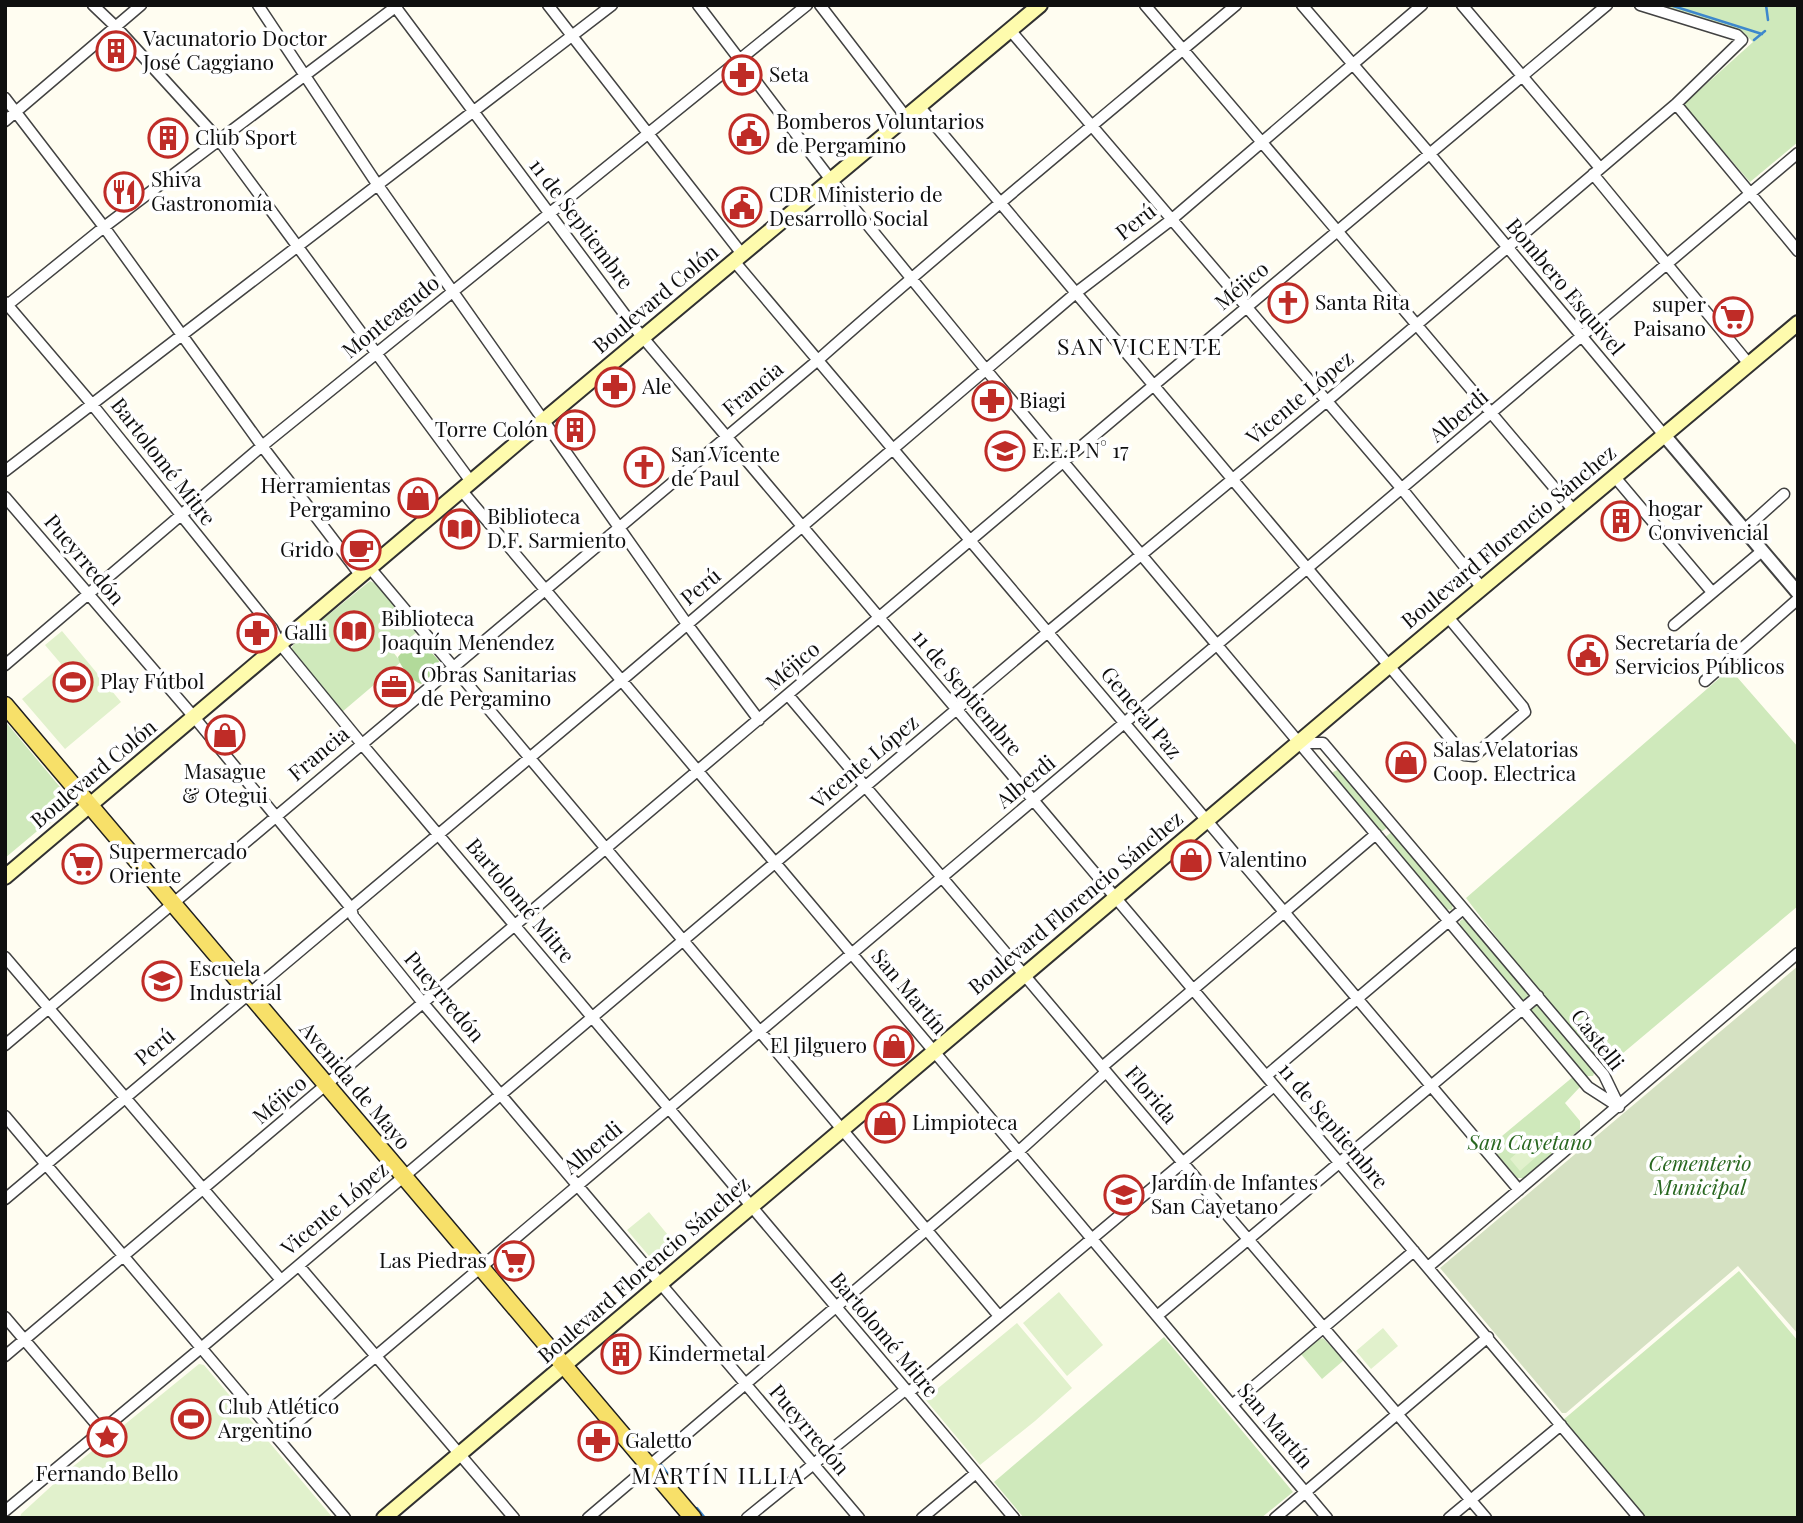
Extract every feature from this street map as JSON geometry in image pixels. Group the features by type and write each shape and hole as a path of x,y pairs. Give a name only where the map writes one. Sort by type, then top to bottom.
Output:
{"main road":[{"name":"Boulevard Colón","path":"5,877 544,420 1040,5"},
{"name":"Boulevard Florencio Sánchez","path":"384,1518 1390,665 1798,323"},
{"name":"Avenida de Mayo","path":"5,705 693,1518"}],"street":[{"name":"San Martín","path":"93,5 219,140 377,353 467,487 544,589 1327,1518"},
{"path":"5,121 141,5"},
{"path":"258,5 377,184 687,624 759,720"},
{"name":"General Paz","path":"548,5 818,360 1519,1190"},
{"path":"5,471 612,5"},
{"name":"Castelli","path":"698,5 831,180 986,371 1588,1087 1619,1107"},
{"name":"Monteagudo","path":"5,665 262,446 807,5"},
{"path":"820,5 906,117"},
{"path":"1144,5 1574,511"},
{"name":"Francia","path":"5,1045 1236,5"},
{"name":"Bombero Esquivel","path":"1302,5 1798,593"},
{"name":"Perú","path":"5,1199 439,835 1077,292 1171,220 1422,5"},
{"path":"1462,5 1596,171 1667,265 1749,364"},
{"name":"Méjico","path":"5,1356 1606,5"},
{"name":"Vicente López","path":"5,1511 299,1266 1048,632 1233,480 1676,104 1741,43 1741,37 1640,5"},
{"path":"6,305 104,227 396,6"},
{"name":"11 de Septiembre","path":"396,6 643,337 1636,1514"},
{"path":"1010,30 1402,489 1482,588"},
{"path":"5,98 104,227 262,446 366,572 453,666 999,1316"},
{"path":"1676,104 1798,251"},
{"path":"919,106 1464,755 1470,757 1525,712 1448,617"},
{"name":"Alberdi","path":"278,1439 1798,153"},
{"name":"Bartolomé Mitre","path":"6,305 92,403 272,628 280,645 361,743 1014,1518"},
{"path":"1614,476 1712,592"},
{"path":"1744,530 1784,494"},
{"name":"Pueyrredón","path":"5,497 194,717 351,908 353,916 423,1003 859,1518"},
{"path":"1674,625 1762,551"},
{"path":"1705,681 1798,599"},
{"name":"Florida","path":"788,695 1248,1241 1486,1518"},
{"name":"Castelli","path":"1298,743 1323,743 1604,1075 1619,1107"},
{"path":"588,1518 1019,1151 1193,990 1393,826"},
{"path":"1266,1076 1463,909"},
{"path":"1428,1267 1798,953"},
{"path":"5,957 281,1280"},
{"path":"1157,1316 1538,996"},
{"path":"747,1518 1093,1239 1274,1086"},
{"path":"5,1116 345,1518"},
{"path":"1232,1405 1414,1251"},
{"path":"299,1266 514,1518"},
{"path":"5,1317 102,1431"},
{"path":"1275,1518 1488,1337"},
{"path":"1448,1518 1561,1424"},
{"path":"922,1518 976,1473"},
{"path":"1624,1518 1636,1514"}],"green space":[{"path":"1655,5 1798,5 1798,142 1750,182 1683,105 1753,42 1743,32"},
{"path":"370,581 378,585 418,631 393,652 401,662 342,712 291,649 295,642"},
{"name":"Play Fútbol","path":"62,631 121,702 65,749 22,699 62,665 45,645"},
{"path":"415,640 424,644 439,661 435,673 421,684 407,673 398,657"},
{"path":"1730,669 1798,747 1798,906 1610,1064 1603,1066 1540,994 1466,898"},
{"path":"5,721 71,803 5,858"},
{"path":"1340,769 1389,826 1380,833 1334,778 1333,772"},
{"path":"1393,831 1453,902 1452,910 1444,909 1384,838"},
{"path":"1465,918 1531,995 1523,1002 1459,926 1460,921"},
{"name":"Cementerio Municipal","path":"1798,966 1798,1334 1738,1266 1566,1413 1562,1413 1440,1268"},
{"path":"1538,1003 1595,1071 1593,1076 1584,1076 1530,1010"},
{"name":"San Cayetano","path":"1574,1076 1580,1087 1565,1103 1580,1121 1580,1129 1525,1178 1517,1178 1490,1146"},
{"path":"1534,1138 1544,1150 1520,1171 1510,1159"},
{"path":"649,1212 677,1246 655,1263 627,1230"},
{"path":"1739,1271 1798,1341 1798,1518 1646,1518 1563,1420"},
{"path":"1059,1292 1103,1345 1067,1376 1023,1323"},
{"path":"1017,1323 1072,1388 980,1465 925,1399"},
{"path":"1383,1328 1398,1346 1371,1369 1356,1351"},
{"path":"1164,1337 1293,1492 1261,1518 1024,1518 994,1482"},
{"path":"1323,1338 1344,1360 1322,1379 1301,1354"},
{"name":"Club Atlético Argentino","path":"199,1364 204,1365 333,1518 20,1518 21,1514 70,1469"}],"waterway":[{"path":"1670,5 1762,34"},
{"path":"1766,5 1768,20"},
{"path":"1754,40 1765,31"},
{"path":"659,1462 672,1479"},
{"path":"697,1508 705,1518"}],"place":[{"name":"Vacunatorio Doctor José Caggiano","path":"116,51"},
{"name":"Seta","path":"742,75"},
{"name":"Bomberos Voluntarios de Pergamino","path":"749,134"},
{"name":"Club Sport","path":"168,138"},
{"name":"Shiva Gastronomía","path":"124,192"},
{"name":"CDR Ministerio de Desarrollo Social","path":"742,207"},
{"name":"Santa Rita","path":"1288,303"},
{"name":"super Paisano","path":"1733,317"},
{"name":"Ale","path":"615,387"},
{"name":"Biagi","path":"992,401"},
{"name":"Torre Colón","path":"575,430"},
{"name":"E.E.P N° 17","path":"1005,451"},
{"name":"San Vicente de Paul","path":"644,467"},
{"name":"Herramientas Pergamino","path":"418,498"},
{"name":"hogar Convivencial","path":"1621,521"},
{"name":"Biblioteca D.F. Sarmiento","path":"460,529"},
{"name":"Grido","path":"361,550"},
{"name":"Biblioteca Joaquín Menendez","path":"354,631"},
{"name":"Galli","path":"257,633"},
{"name":"Secretaría de Servicios Públicos","path":"1588,655"},
{"name":"Play Fútbol","path":"73,682"},
{"name":"Obras Sanitarias de Pergamino","path":"394,687"},
{"name":"Masague & Otegui","path":"225,735"},
{"name":"Salas Velatorias Coop. Electrica","path":"1406,762"},
{"name":"Valentino","path":"1191,860"},
{"name":"Supermercado Oriente","path":"82,864"},
{"name":"Escuela Industrial","path":"162,981"},
{"name":"El Jilguero","path":"894,1046"},
{"name":"Limpioteca","path":"885,1123"},
{"name":"Jardín de Infantes San Cayetano","path":"1124,1195"},
{"name":"Las Piedras","path":"514,1261"},
{"name":"Kindermetal","path":"621,1354"},
{"name":"Club Atlético Argentino","path":"191,1419"},
{"name":"Fernando Bello","path":"107,1437"},
{"name":"Galetto","path":"598,1441"}],"district":[{"name":"SAN VICENTE","path":"1140,347"},
{"name":"MARTÍN ILLIA","path":"718,1476"}]}
